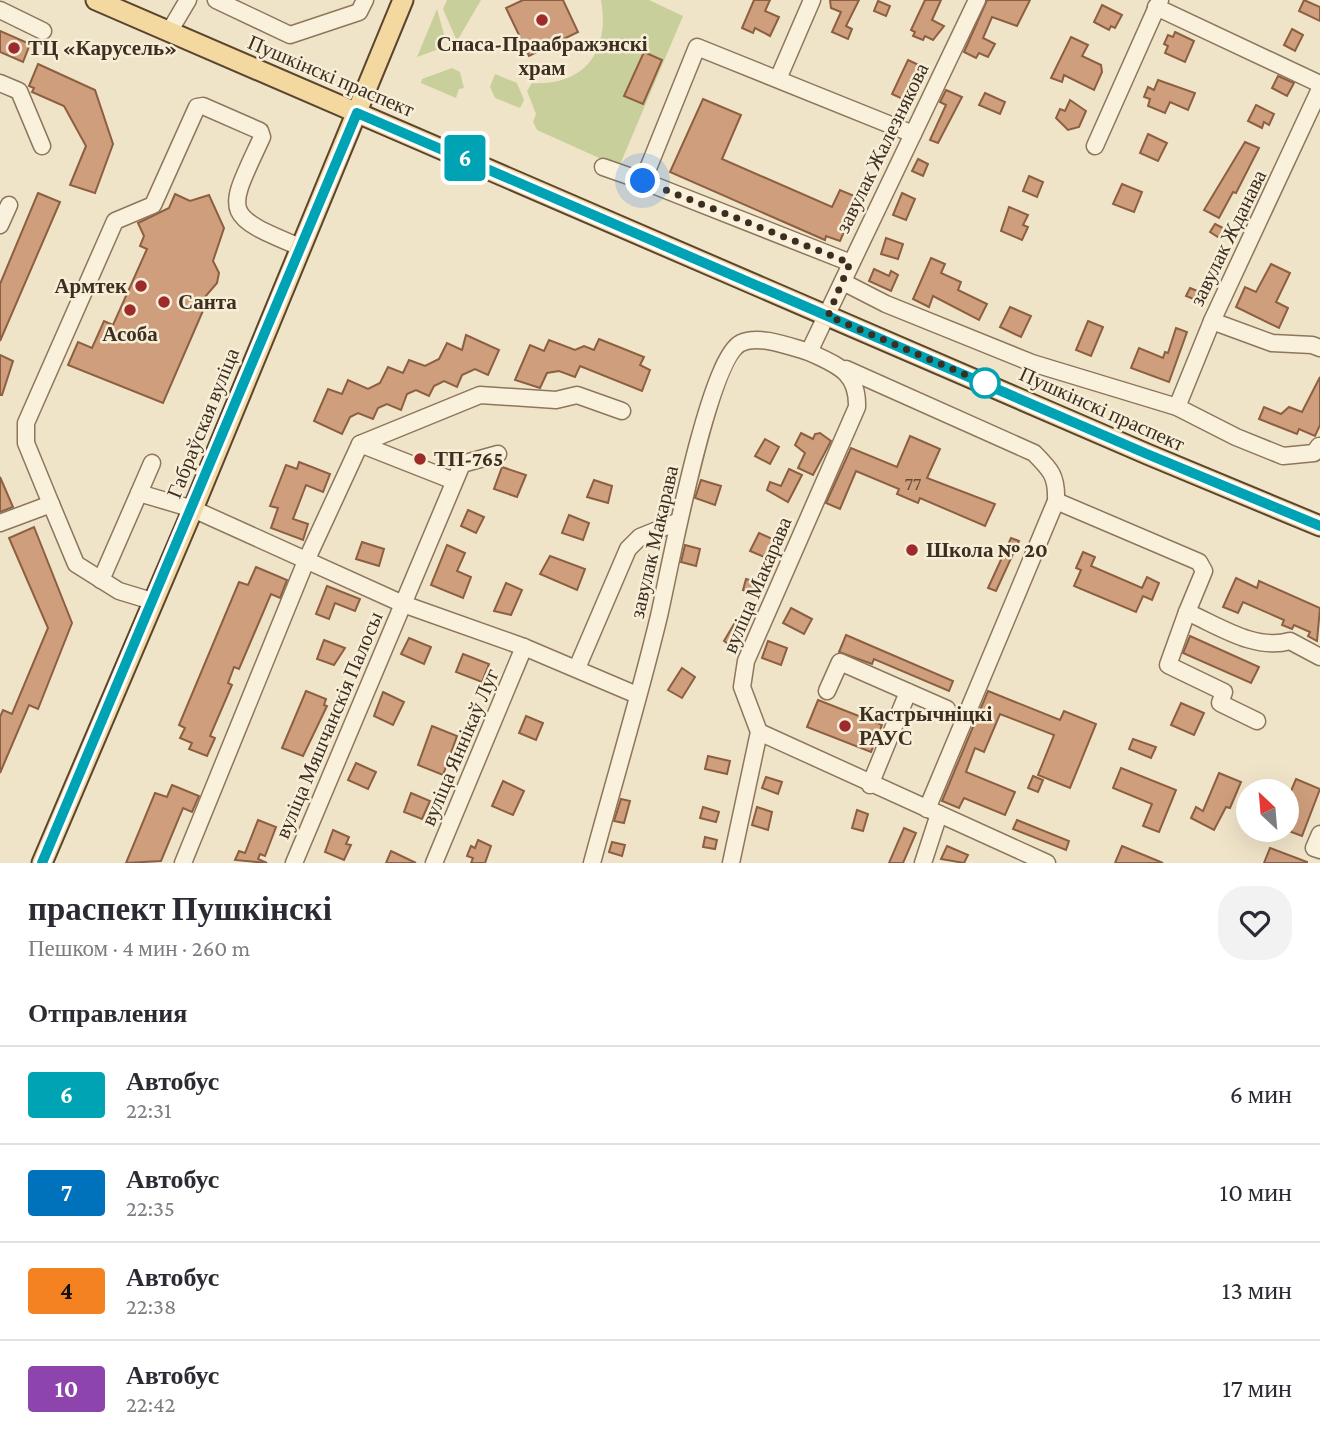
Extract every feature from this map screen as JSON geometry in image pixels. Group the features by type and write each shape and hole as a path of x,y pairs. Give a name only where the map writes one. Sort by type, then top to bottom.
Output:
{"main road":[{"name":"Пушкінскі праспект","path":"96,0 1320,526"},
{"name":"Габраўская вуліца","path":"42,863 193,509 403,0"}],"street":[{"path":"216,0 290,35 359,12 365,0"},
{"path":"778,79 812,0"},
{"name":"завулак Жалезнякова","path":"828,316 850,263 977,0"},
{"path":"169,32 180,4"},
{"path":"1095,146 1158,4 1320,86"},
{"path":"0,10 43,31"},
{"path":"643,181 697,47 913,134"},
{"path":"0,83 19,91 42,146"},
{"name":"завулак Жданава","path":"1177,407 1212,321 1320,86"},
{"path":"152,601 119,591 76,564 26,443 26,423 115,221 153,205 197,107 203,106 260,131 262,137 236,195 237,209 242,220 257,230 300,247"},
{"path":"603,167 850,263"},
{"path":"0,225 9,205"},
{"path":"843,282 886,304 1032,363 1177,407 1236,437 1283,456 1314,453 1319,446"},
{"path":"828,316 808,352 1034,453 1048,467 1056,482 1056,501 933,812 923,863"},
{"path":"1212,321 1272,343 1312,345 1320,348"},
{"name":"завулак Макарава","path":"592,863 659,615 677,522 706,415 731,351 741,342 756,341 808,352"},
{"name":"вуліца Макарава","path":"759,732 742,687 746,661 857,407 857,394 846,369"},
{"path":"183,863 306,561 360,444 480,395 556,400 577,395 622,411"},
{"path":"360,444 454,481 462,464 498,454"},
{"path":"101,580 152,463"},
{"name":"вуліца Мяшчанскія Палосы","path":"294,863 454,481"},
{"path":"139,493 193,509 403,604 524,647 637,695"},
{"path":"1056,501 1199,562 1204,571 1168,664 1224,692 1220,703 1257,721"},
{"path":"0,523 51,504"},
{"path":"577,668 628,549 640,537 677,522"},
{"path":"1187,612 1258,643 1271,647 1290,641 1320,657"},
{"name":"вуліца Яннікаў Луг","path":"434,863 524,647"},
{"path":"827,691 839,662 947,709"},
{"path":"870,785 908,692"},
{"path":"731,863 759,732 870,785 1047,863"},
{"path":"1320,834 1314,848 1320,850"}],"green space":[{"path":"447,0 481,0 457,41 443,9"},
{"path":"601,0 649,0 683,16 619,167 537,130 533,122 536,114 527,91 532,83 567,78 590,61 602,34"},
{"path":"437,9 445,38 442,48 417,57"},
{"path":"452,68 460,72 464,88 459,89 456,98 421,83 422,79"},
{"path":"495,74 517,83 524,100 520,108 495,98 490,87"}],"building":[{"name":"Спаса-Праабражэнскі храм","path":"523,0 563,0 578,32 529,56 506,8"},
{"path":"754,0 770,0 765,11 779,17 770,36 755,28 753,33 742,28"},
{"path":"830,0 859,0 846,26 852,29 848,39 832,32 841,12 831,8"},
{"path":"925,0 941,0 932,20 944,26 933,40 925,36 923,40 913,36 915,32 911,30"},
{"path":"987,0 1030,0 1017,26 992,17 983,38 995,44 988,57 979,53 976,58 964,52"},
{"path":"1304,0 1320,7 1320,21 1299,11"},
{"path":"878,1 890,6 886,16 874,11"},
{"path":"1102,5 1122,15 1115,28 1111,26 1109,30 1094,22"},
{"path":"1292,29 1303,35 1295,51 1284,45"},
{"name":"ТЦ «Карусель»","path":"0,31 30,44 23,62 0,52"},
{"path":"1175,32 1194,41 1185,62 1165,53 1168,46 1164,44 1168,35 1173,37"},
{"path":"1071,37 1088,45 1082,56 1101,65 1102,72 1094,90 1064,75 1062,82 1051,78"},
{"path":"644,52 662,60 643,104 624,96"},
{"path":"908,60 923,67 907,101 892,94"},
{"path":"38,64 95,90 113,144 95,193 70,185 86,146 64,106 32,92 34,88 29,86"},
{"path":"1278,76 1294,83 1287,96 1272,88"},
{"path":"1158,80 1195,93 1188,110 1170,102 1165,113 1148,106 1150,99 1144,97 1148,87 1154,90"},
{"path":"946,90 962,97 938,143 930,140 946,105 940,102"},
{"path":"985,93 1005,102 1000,114 979,105"},
{"path":"703,99 741,115 722,159 832,207 840,190 859,198 840,241 826,236 825,240 670,172"},
{"path":"1070,100 1086,111 1079,127 1068,130 1056,118 1060,109 1065,111"},
{"path":"1256,105 1274,114 1269,125 1264,122 1262,128 1248,121"},
{"path":"1148,134 1167,143 1158,161 1140,153"},
{"path":"1245,142 1259,148 1236,193 1233,192 1219,218 1204,210"},
{"path":"918,159 928,164 923,176 912,171"},
{"path":"1029,176 1043,182 1037,197 1023,191"},
{"path":"1122,184 1142,192 1134,212 1113,204"},
{"path":"38,193 60,202 0,341 0,284"},
{"path":"902,193 915,199 906,220 893,215"},
{"name":"Санта","path":"175,194 190,201 209,195 224,228 213,261 219,273 217,283 204,298 205,306 163,403 68,365 78,342 92,348 104,321 113,325 147,249 140,246 144,236 138,223 169,208"},
{"path":"1009,207 1028,215 1023,225 1028,227 1022,240 1001,231"},
{"path":"1215,224 1225,229 1221,239 1210,232"},
{"path":"886,238 903,244 898,259 881,254"},
{"path":"931,258 945,264 941,273 961,282 958,290 987,304 979,320 933,296 929,307 913,299"},
{"path":"1271,264 1290,273 1276,302 1288,308 1279,328 1236,307 1245,287 1256,292"},
{"path":"874,269 889,276 891,271 898,275 891,291 869,281"},
{"path":"1190,288 1200,292 1196,300 1186,296"},
{"path":"1010,307 1031,316 1021,337 1000,327"},
{"path":"1088,321 1103,327 1091,356 1076,350"},
{"path":"1176,328 1187,332 1169,382 1131,368 1139,348 1163,358 1165,352 1168,353"},
{"path":"466,335 499,350 488,375 475,369 462,375 457,387 444,381 434,386 429,396 416,390 407,394 401,410 387,404 378,408 373,419 358,413 350,417 342,434 314,421 328,389 342,394 348,380 368,389 380,383 388,367 403,373 409,360 425,366 439,359 447,343 462,350"},
{"path":"599,339 644,357 640,365 650,370 642,391 580,366 575,377 559,371 547,373 540,388 515,380 530,345 544,351 549,340 575,350 584,346 594,350"},
{"path":"0,355 13,361 2,395 0,395"},
{"path":"1320,377 1320,425 1315,436 1299,429 1297,434 1259,419 1264,407 1281,414 1289,407 1302,412"},
{"path":"801,433 813,439 815,434 820,433 831,441 813,475 798,468 805,453 795,445"},
{"path":"910,436 940,449 927,478 995,504 985,526 920,498 918,503 897,494 899,489 856,471 840,509 826,503 851,448 897,467"},
{"path":"765,439 779,447 770,464 755,456"},
{"path":"299,462 330,474 323,492 306,485 293,519 308,524 303,540 271,528 278,508 270,506 286,465 297,469"},
{"path":"502,467 526,475 517,497 494,489"},
{"path":"789,469 802,475 788,502 767,490 770,482 781,486"},
{"path":"0,477 13,507 0,512"},
{"path":"594,480 612,486 608,503 587,497"},
{"path":"701,480 721,486 715,505 695,498"},
{"path":"468,510 484,517 476,533 461,526"},
{"path":"569,515 589,523 583,540 562,533"},
{"path":"34,527 72,623 38,709 29,705 0,773 0,717 3,710 12,714 48,628 9,538"},
{"path":"759,533 777,541 769,559 750,551"},
{"path":"1011,538 1019,541 996,591 988,588"},
{"path":"362,542 384,549 379,566 356,559"},
{"path":"447,545 465,553 457,571 471,577 463,598 431,585"},
{"path":"685,545 700,549 696,566 681,562"},
{"path":"1083,552 1095,557 1091,566 1142,588 1147,577 1159,583 1152,600 1143,596 1136,612 1074,586 1081,570 1076,568"},
{"path":"550,556 585,569 577,590 540,574"},
{"path":"256,567 287,580 280,598 271,594 239,669 234,667 228,683 232,685 210,736 215,738 207,756 189,749 192,743 180,738 185,728 179,725 239,582 248,585"},
{"path":"1236,578 1257,588 1259,581 1320,608 1317,641 1308,636 1310,632 1294,625 1292,629 1282,625 1284,620 1243,602 1238,613 1223,607"},
{"path":"746,579 757,582 753,593 743,590"},
{"path":"506,583 522,590 511,615 494,611"},
{"path":"327,586 360,599 355,611 335,603 329,619 316,614"},
{"path":"791,608 812,619 804,634 783,623"},
{"path":"734,624 743,629 733,647 724,641"},
{"path":"846,635 953,681 949,691 874,659 872,664 839,652"},
{"path":"1190,636 1259,667 1251,683 1183,653"},
{"path":"409,638 431,647 424,664 401,654"},
{"path":"324,640 345,648 334,665 317,659"},
{"path":"768,641 787,648 781,665 762,658"},
{"path":"463,654 489,664 482,682 456,672"},
{"path":"682,668 695,677 682,698 668,690"},
{"path":"306,691 326,699 324,705 327,706 303,756 282,748"},
{"path":"988,691 1060,720 1064,711 1096,724 1070,788 1038,775 1054,735 1000,714 984,752 975,748 966,772 1015,792 1005,815 964,798 959,808 942,801"},
{"path":"383,692 404,702 393,725 374,716"},
{"name":"Кастрычніцкі РАУС","path":"818,700 882,725 871,752 807,727"},
{"path":"1181,703 1204,713 1194,735 1171,725"},
{"path":"526,716 543,723 536,740 519,733"},
{"path":"432,726 457,736 443,775 418,765"},
{"path":"1133,739 1156,747 1151,758 1129,749"},
{"path":"708,756 730,761 727,774 705,769"},
{"path":"356,763 376,772 368,789 348,780"},
{"path":"1121,768 1176,790 1159,832 1143,826 1152,804 1113,788"},
{"path":"1219,773 1236,780 1236,794 1230,808 1226,807 1214,830 1191,818 1196,807 1203,811"},
{"path":"1033,776 1043,780 1038,792 1028,788"},
{"path":"766,777 782,782 778,794 762,788"},
{"path":"1299,780 1320,789 1302,836 1299,835"},
{"path":"503,781 524,791 513,815 492,806"},
{"path":"172,785 199,796 192,812 183,808 161,861 126,863 155,793 167,797"},
{"path":"411,793 430,801 422,819 404,812"},
{"path":"621,799 630,801 624,823 614,821"},
{"path":"703,807 719,812 716,822 700,818"},
{"path":"757,807 772,812 768,830 752,825"},
{"path":"857,810 868,814 863,831 852,828"},
{"path":"258,820 276,827 265,856 260,854 258,859 267,863 235,860 239,851 245,853"},
{"path":"1017,820 1069,841 1066,850 1013,829"},
{"path":"904,828 916,833 903,863 889,863"},
{"path":"333,830 349,837 346,844 351,845 344,860 325,852"},
{"path":"705,837 717,840 715,849 703,847"},
{"path":"478,840 491,846 485,863 471,863 473,858 467,856 471,846 475,848"},
{"path":"612,842 625,845 622,856 609,852"},
{"path":"947,846 968,855 964,863 941,859"},
{"path":"1122,846 1163,863 1115,863"},
{"path":"1270,848 1307,862 1307,863 1264,863"},
{"path":"391,851 416,863 386,863"}],"bus line":[{"name":"6","path":"42,863 193,509 357,113 1320,526"}],"place":[{"name":"Спаса-Праабражэнскі храм","path":"542,20"},
{"name":"ТЦ «Карусель»","path":"14,48"},
{"name":"Армтек","path":"141,286"},
{"name":"Санта","path":"164,302"},
{"name":"Асоба","path":"130,310"},
{"name":"ТП-765","path":"420,459"},
{"name":"Школа № 20","path":"912,550"},
{"name":"Кастрычніцкі РАУС","path":"845,726"}],"route":[{"path":"643,181 850,263 828,316 985,383"}]}
